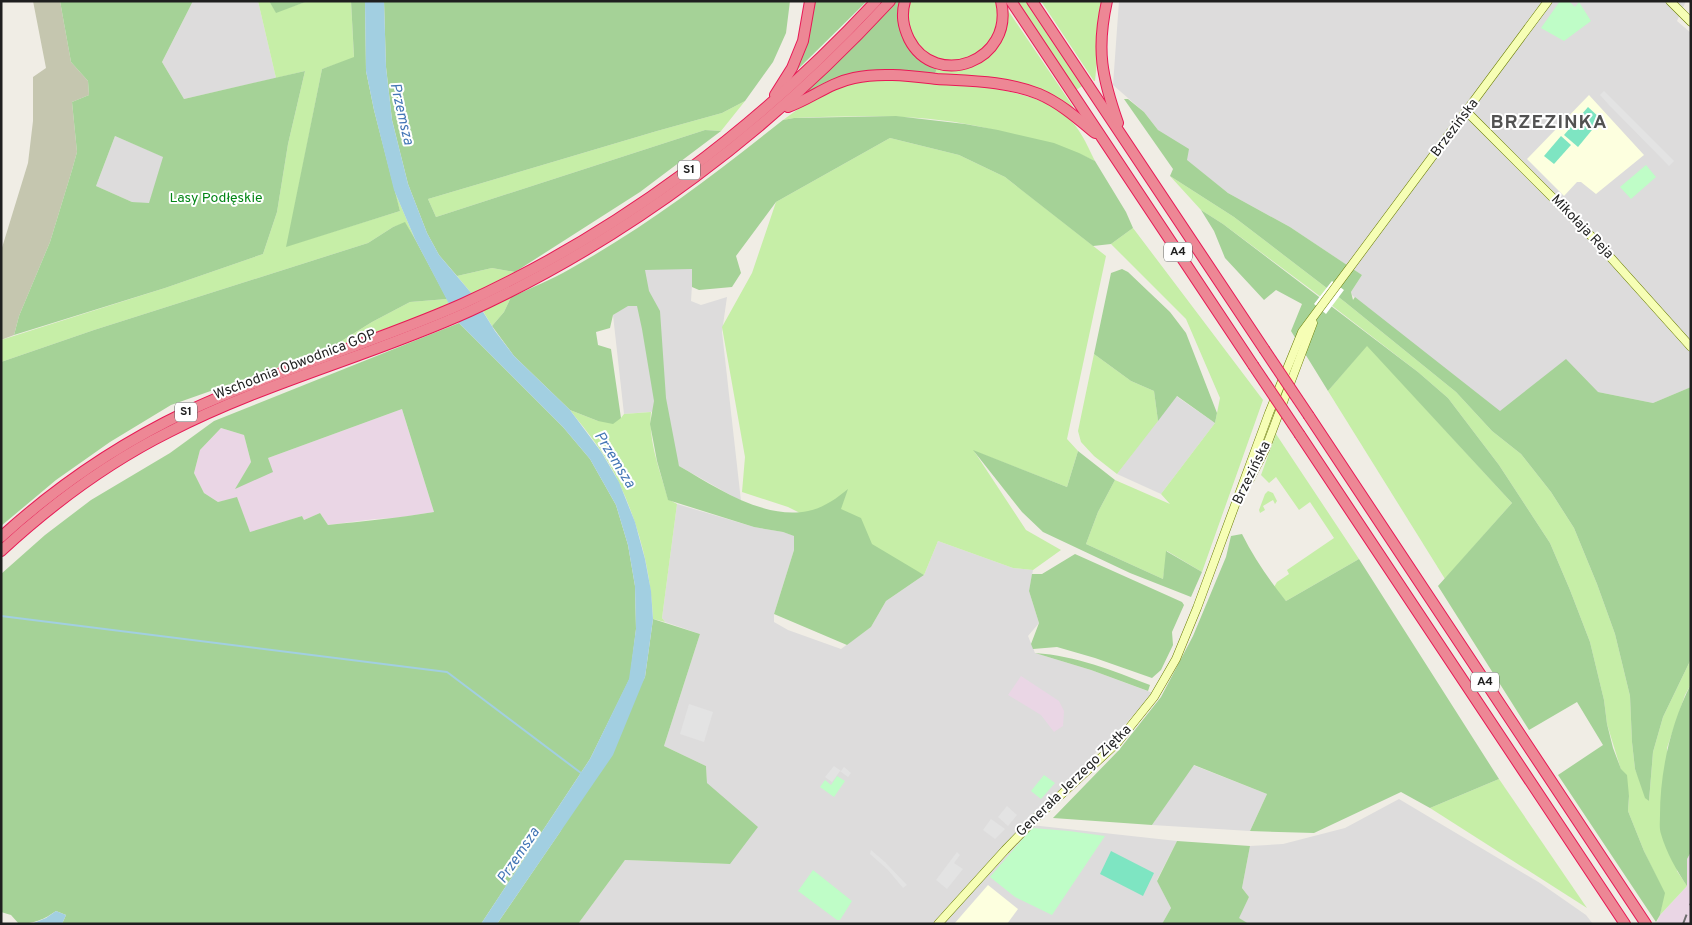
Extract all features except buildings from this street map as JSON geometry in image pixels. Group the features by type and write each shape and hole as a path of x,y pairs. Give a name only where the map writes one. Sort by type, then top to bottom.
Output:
{"highway":[{"path":"810,1 807,27 801,48 774,107 792,106 822,88 854,78 902,76 980,82 1013,87 1040,94 1067,109 1104,140"},
{"name":"S1","path":"774,107 876,1"},
{"name":"S1","path":"398,336 470,311 647,199 774,107 841,52 890,1"},
{"path":"905,1 903,20 913,46 929,59 937,63 949,65 974,61 993,46 1000,34 1003,22 1001,1"},
{"name":"A4","path":"1011,1 1625,924"},
{"name":"A4","path":"1032,1 1646,924"},
{"path":"1107,1 1101,37 1102,69 1107,90 1123,136"},
{"name":"Wschodnia Obwodnica GOP","path":"1,538 39,505 76,477 122,447 166,422 249,386 398,336"},
{"name":"Wschodnia Obwodnica GOP","path":"1,551 49,509 86,482 120,459 168,432 252,395 398,336"}],"main road":[{"name":"Brzezińska","path":"1232,513 1265,450 1310,327 1320,309 1548,1"},
{"path":"1670,1 1691,22"},
{"name":"Mikołaja Reja","path":"1467,112 1594,239 1691,347"},
{"name":"Generała Jerzego Ziętka","path":"938,924 1004,850 1117,743 1146,709 1161,687 1176,659 1206,586 1232,513"}],"shaded area":[{"path":"33,1 60,1 71,62 88,81 89,95 72,102 77,152 72,170 50,242 19,316 14,335 1,340 1,251 28,163 33,121 33,77 46,68"},
{"path":"193,1 258,1 276,78 184,99 162,62"},
{"path":"1119,1 1686,1 1677,21 1691,33 1691,387 1653,403 1598,392 1498,417 1379,321 1352,295 1351,292 1362,275 1290,227 1228,193 1186,160 1144,112 1113,85"},
{"path":"1604,91 1674,161 1669,166 1600,95"},
{"path":"1589,95 1644,155 1596,194 1581,182 1577,182 1564,196 1527,159"},
{"path":"115,136 164,157 149,204 132,202 96,186"},
{"path":"645,269 693,269 691,301 701,305 727,297 722,332 741,501 679,466 662,411 624,414 613,315 628,305"},
{"path":"1176,396 1215,423 1161,494 1117,474"},
{"path":"402,409 434,512 328,525 320,513 304,520 302,516 250,533 237,498 218,502 204,493 194,473 200,450 221,428 244,435 251,462 236,488 268,458"},
{"path":"677,504 754,527 795,536 794,550 774,614 774,622 788,630 841,649 871,627 886,601 924,575 938,541 1013,568 1033,570 1029,591 1039,623 1028,636 1035,653 1091,670 1153,693 1112,739 1099,749 1031,825 1177,841 1157,880 1171,908 1162,924 578,924 625,860 730,864 707,783 706,766 664,746 700,634 665,622 662,618"},
{"path":"1021,676 1059,701 1064,711 1063,726 1054,732 1041,715 1008,695"},
{"path":"689,704 713,712 704,742 680,734"},
{"path":"1193,765 1267,794 1250,831 1152,825"},
{"path":"834,766 841,771 844,767 851,773 848,777 840,771 832,782 825,777"},
{"path":"1399,799 1540,883 1586,915 1593,924 1249,924 1238,918 1249,897 1242,888 1250,846 1283,844 1345,828"},
{"path":"1007,806 1017,815 1008,826 998,817"},
{"path":"991,819 1005,829 995,839 983,830"},
{"path":"871,850 907,885 903,888 888,870 870,854"},
{"path":"957,852 960,855 954,863 963,869 947,889 936,880"},
{"path":"1691,852 1691,924 1656,924 1660,915 1687,886 1687,859"},
{"path":"988,885 1018,909 1007,924 954,924"}],"green space":[{"name":"Lasy Podłęskie","path":"60,1 193,1 162,62 184,99 305,71 288,144 277,212 263,254 165,288 14,335 19,316 50,242 77,152 72,102 89,95 88,81 71,62","holes":["115,136 163,157 149,203 132,202 96,186"]},
{"path":"258,1 269,1 276,12 308,1 351,1 354,58 322,69 287,246 400,211 394,190 415,239 405,223 393,227 368,243 94,330 1,362 1,340 165,288 263,254 277,212 288,144 305,71 276,78"},
{"path":"269,1 308,1 276,13"},
{"name":"Lasy Podłęskie","path":"351,1 365,1 366,71 400,211 286,247 322,69 354,57"},
{"path":"384,1 790,1 786,33 773,62 745,101 722,113 428,199 436,217 705,130 721,131 640,192 515,272 492,268 457,276 439,255 427,233 408,184 392,120 386,67"},
{"path":"812,1 867,1 790,77"},
{"path":"895,1 902,1 906,40 938,66 934,76 858,74 796,102"},
{"path":"907,1 998,1 1000,30 977,58 942,62 915,45 905,12"},
{"path":"1017,1 1028,1 1084,85 1076,90"},
{"path":"1041,1 1103,1 1095,81 1094,81"},
{"path":"1560,1 1569,1 1575,7 1579,2 1591,21 1564,41 1541,28"},
{"path":"1007,9 1074,108 1045,93 934,76 938,66 972,65 1006,26"},
{"path":"867,80 970,85 1024,95 1047,103 1064,114 1079,130 1095,161 1080,154 1016,136 945,121 902,117 858,116 783,120 819,94 846,84"},
{"path":"1124,99 1128,99 1144,112 1158,130 1189,149 1187,160 1228,193 1290,227 1362,275 1351,292 1353,300 1355,297 1500,411 1566,359 1598,392 1653,403 1691,387 1691,659 1663,717 1653,752 1649,801 1645,798 1635,769 1630,696 1615,634 1574,528 1551,492 1521,454 1492,431 1456,392 1345,302 1234,217 1170,176 1173,169"},
{"path":"745,101 721,131 705,130 436,217 428,199 722,113"},
{"path":"1588,107 1601,119 1578,147 1564,135"},
{"path":"896,116 998,130 1054,143 1079,153 1095,161 1126,212 1133,228 1111,244 1093,246 1005,177 959,155 890,138 776,202 736,256 741,273 732,287 699,290 692,287 692,269 645,270 649,291 660,311 666,398 679,466 740,500 774,511 791,513 814,510 829,503 848,489 841,509 861,518 872,544 924,575 886,601 871,627 847,645 774,614 794,550 794,536 754,527 668,500 657,461 650,424 654,401 637,306 628,306 613,315 610,328 596,332 598,345 611,349 621,418 613,424 598,421 570,410 514,356 492,326 504,312 511,297 563,273 626,236 706,180 783,120 794,118"},
{"path":"1561,136 1571,145 1554,164 1544,156"},
{"path":"890,138 959,155 1005,177 1106,256 1067,439 1078,451 1067,487 974,451 1026,530 1061,550 1033,570 1013,568 938,541 924,575 788,507 742,492 745,457 722,327 752,273 776,202"},
{"path":"1646,165 1656,177 1631,199 1620,187"},
{"path":"1170,176 1234,217 1345,302 1456,392 1492,431 1521,454 1551,492 1574,528 1615,634 1630,696 1635,769 1649,801 1653,752 1663,717 1691,659 1691,684 1685,695 1667,748 1677,871 1687,886 1660,915 1664,893 1628,811 1629,796 1607,724 1604,700 1590,642 1550,543 1499,465 1448,398 1418,372 1313,291 1223,224 1201,210"},
{"path":"1201,210 1223,224 1418,372 1448,398 1499,465 1550,543 1590,642 1613,748 1621,769 1627,775 1628,811 1644,851 1665,893 1660,915 1656,922 1558,775 1603,745 1577,702 1529,730 1438,586 1512,503 1367,346 1328,391 1291,331 1302,304 1276,290 1264,300 1225,258 1214,231"},
{"path":"405,222 447,299 410,302 372,322 327,350 171,405 110,442 56,480 1,526 1,362 94,330 368,243 393,227"},
{"path":"1133,228 1263,400 1202,572 1167,551 1163,579 1086,544 1098,512 1115,480 1170,504 1161,494 1215,423 1220,398 1186,319 1111,244"},
{"path":"492,268 515,272 472,294 457,276"},
{"path":"1122,269 1128,272 1170,312 1186,333 1217,413 1215,423 1177,396 1158,421 1154,391 1131,381 1094,354 1111,273"},
{"path":"511,297 504,312 492,326 483,311"},
{"path":"447,299 449,304 443,308 327,350 372,322 410,302"},
{"path":"459,323 563,427 590,459 616,505 628,545 635,586 636,629 630,678 590,759 481,924 62,924 66,915 56,911 39,921 19,924 11,915 1,912 1,574 45,535 91,500 170,453 214,421","holes":["402,409 434,512 328,525 320,513 304,520 302,516 250,532 237,497 218,502 204,493 194,473 200,450 221,428 244,435 251,462 235,489 273,472 268,458"]},
{"path":"1367,345 1512,503 1445,579 1328,391"},
{"path":"1094,354 1131,381 1154,391 1158,421 1117,474 1094,456 1081,442 1078,431"},
{"path":"570,410 598,421 621,418 624,414 651,412 651,434 658,467 668,499 677,504 662,618 665,622 653,619 650,584 643,549 619,483 603,454"},
{"path":"1276,434 1359,559 1286,601 1274,587 1277,582 1289,574 1287,570 1334,538 1310,502 1299,510 1276,477 1269,483 1261,475"},
{"path":"973,450 1067,487 1078,451 1115,480 1098,512 1086,544 1163,579 1166,551 1202,572 1191,597 1130,573 1043,532 1022,512"},
{"path":"1268,491 1273,493 1277,501 1275,504 1273,500 1263,506 1265,510 1260,513 1259,510"},
{"path":"1242,534 1262,569 1286,601 1359,559 1499,779 1430,808 1401,792 1314,833 1250,831 1267,794 1194,765 1152,825 1053,818 1119,750 1161,697 1193,636 1226,557 1231,536"},
{"path":"1075,554 1182,602 1184,605 1172,632 1173,645 1161,670 1152,678 1057,647 1033,649 1031,644 1039,623 1029,591 1032,574 1042,574"},
{"path":"653,619 700,634 664,746 706,766 707,783 758,827 730,864 625,860 578,924 497,924 560,832 645,677"},
{"path":"1035,653 1080,660 1150,685 1148,691 1091,670"},
{"path":"1691,684 1691,852 1687,859 1687,886 1666,848 1660,832 1660,822 1662,781 1668,748 1672,731"},
{"path":"1044,775 1055,783 1041,799 1031,791"},
{"path":"837,776 845,781 834,797 820,787 825,780 831,785"},
{"path":"1499,779 1587,908 1430,808"},
{"path":"1032,828 1105,836 1052,915 1015,897 990,877"},
{"path":"1177,841 1250,846 1242,888 1249,897 1239,918 1249,924 1162,924 1171,908 1157,881"},
{"path":"1111,851 1154,873 1143,896 1100,874"},
{"path":"813,870 852,901 840,920 837,920 798,891"}],"water":[{"path":"365,1 384,1 386,67 392,120 408,184 427,233 439,255 472,294 495,331 514,356 570,410 602,453 619,482 635,522 651,591 653,619 645,677 613,755 497,924 481,924 590,759 629,679 636,629 635,586 628,545 616,505 590,459 563,427 459,323 415,239 394,190 374,110 366,71"},
{"path":"56,911 66,915 62,924 31,924 46,918"}],"pier":[{"path":"1332,281 1344,290 1326,314 1314,304"}],"waterway":[{"path":"1,616 447,672 581,773"}],"railway":[{"path":"1683,924 1691,903"}],"district":[{"name":"BRZEZINKA","path":"1549,123"}],"water label":[{"name":"Przemsza","path":"401,114"},
{"name":"Przemsza","path":"614,460"},
{"name":"Przemsza","path":"519,856"}]}
